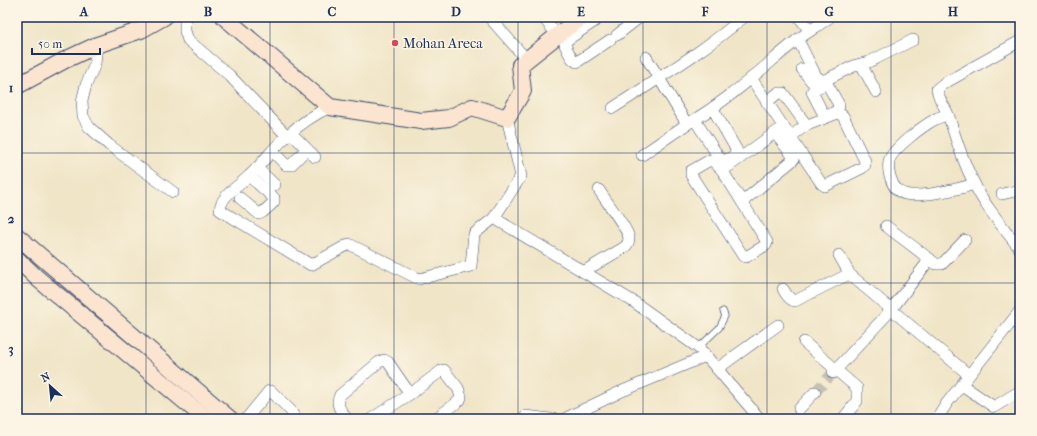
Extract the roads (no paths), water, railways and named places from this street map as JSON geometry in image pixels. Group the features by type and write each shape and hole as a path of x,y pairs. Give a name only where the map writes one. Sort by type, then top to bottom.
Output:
{"street":[{"path":"17,86 65,60 98,45 141,30 164,17"},
{"path":"187,17 185,20 185,31 188,40 229,75 289,134 315,157"},
{"path":"224,17 330,107 421,121 449,118 472,107 507,118"},
{"path":"489,17 527,60"},
{"path":"543,17 557,35"},
{"path":"253,175 224,198 220,204 220,210 311,265 349,244 419,279 471,266 474,234 494,218 521,176 507,118 523,90 520,65 557,35 583,17"},
{"path":"594,17 595,21 567,40 564,45 574,61 578,62 640,17"},
{"path":"613,108 729,30 744,17"},
{"path":"799,17 810,31"},
{"path":"642,155 713,108 798,40 830,17"},
{"path":"798,40 813,71 823,80"},
{"path":"802,69 811,81 823,80 856,65 869,62 913,40"},
{"path":"1020,41 943,84 937,89 937,94 948,115 959,150 974,184 986,204 1020,249"},
{"path":"98,45 95,64 86,85 82,101 83,116 86,122 89,127 109,145 173,192"},
{"path":"646,57 659,78 691,122 720,159 726,160 737,151 713,108"},
{"path":"861,64 876,92"},
{"path":"742,202 793,160 793,156 779,130 767,102 751,78"},
{"path":"767,102 778,93 782,93 805,123 805,126"},
{"path":"253,175 274,198 274,202 259,214 239,197 253,175 272,151 289,134 314,115 330,107"},
{"path":"779,130 790,137 821,183 825,186 862,168 865,165 865,161 841,114 838,113 805,126 790,137"},
{"path":"948,115 935,119 924,126 897,148 889,161 889,173 892,182 897,190 904,194 916,195 960,189 974,184"},
{"path":"722,170 779,130"},
{"path":"272,151 286,165 291,165 307,149"},
{"path":"710,160 722,170 767,242 766,245 746,257 743,256 691,175 691,171 710,160"},
{"path":"253,175 275,185"},
{"path":"583,272 628,243 629,236 599,190"},
{"path":"1002,194 1020,190"},
{"path":"494,218 634,302 698,348 760,419"},
{"path":"886,226 936,264 942,264 965,240"},
{"path":"17,236 230,419"},
{"path":"839,255 848,273 969,375"},
{"path":"17,259 206,419"},
{"path":"835,371 891,310 930,260"},
{"path":"783,289 791,301 795,302 848,273"},
{"path":"59,296 71,283"},
{"path":"936,419 1020,311"},
{"path":"717,369 778,325"},
{"path":"804,342 835,371 857,388 856,401 843,419"},
{"path":"557,419 564,419 620,392 706,356"},
{"path":"347,419 338,407 340,395 379,362 384,360 388,362 410,394"},
{"path":"371,419 387,415 410,394 444,370 447,372 460,392 460,400 435,419"},
{"path":"962,384 994,407 1020,391"},
{"path":"246,419 270,391 291,412 294,419"},
{"path":"799,409 815,392"},
{"path":"524,419 526,416 550,419"}],"lane":[{"path":"698,348 719,328 725,316 723,311"}],"tunnel":[{"path":"815,392 833,373"}],"place":[{"name":"Mohan Areca","path":"395,43"}]}
